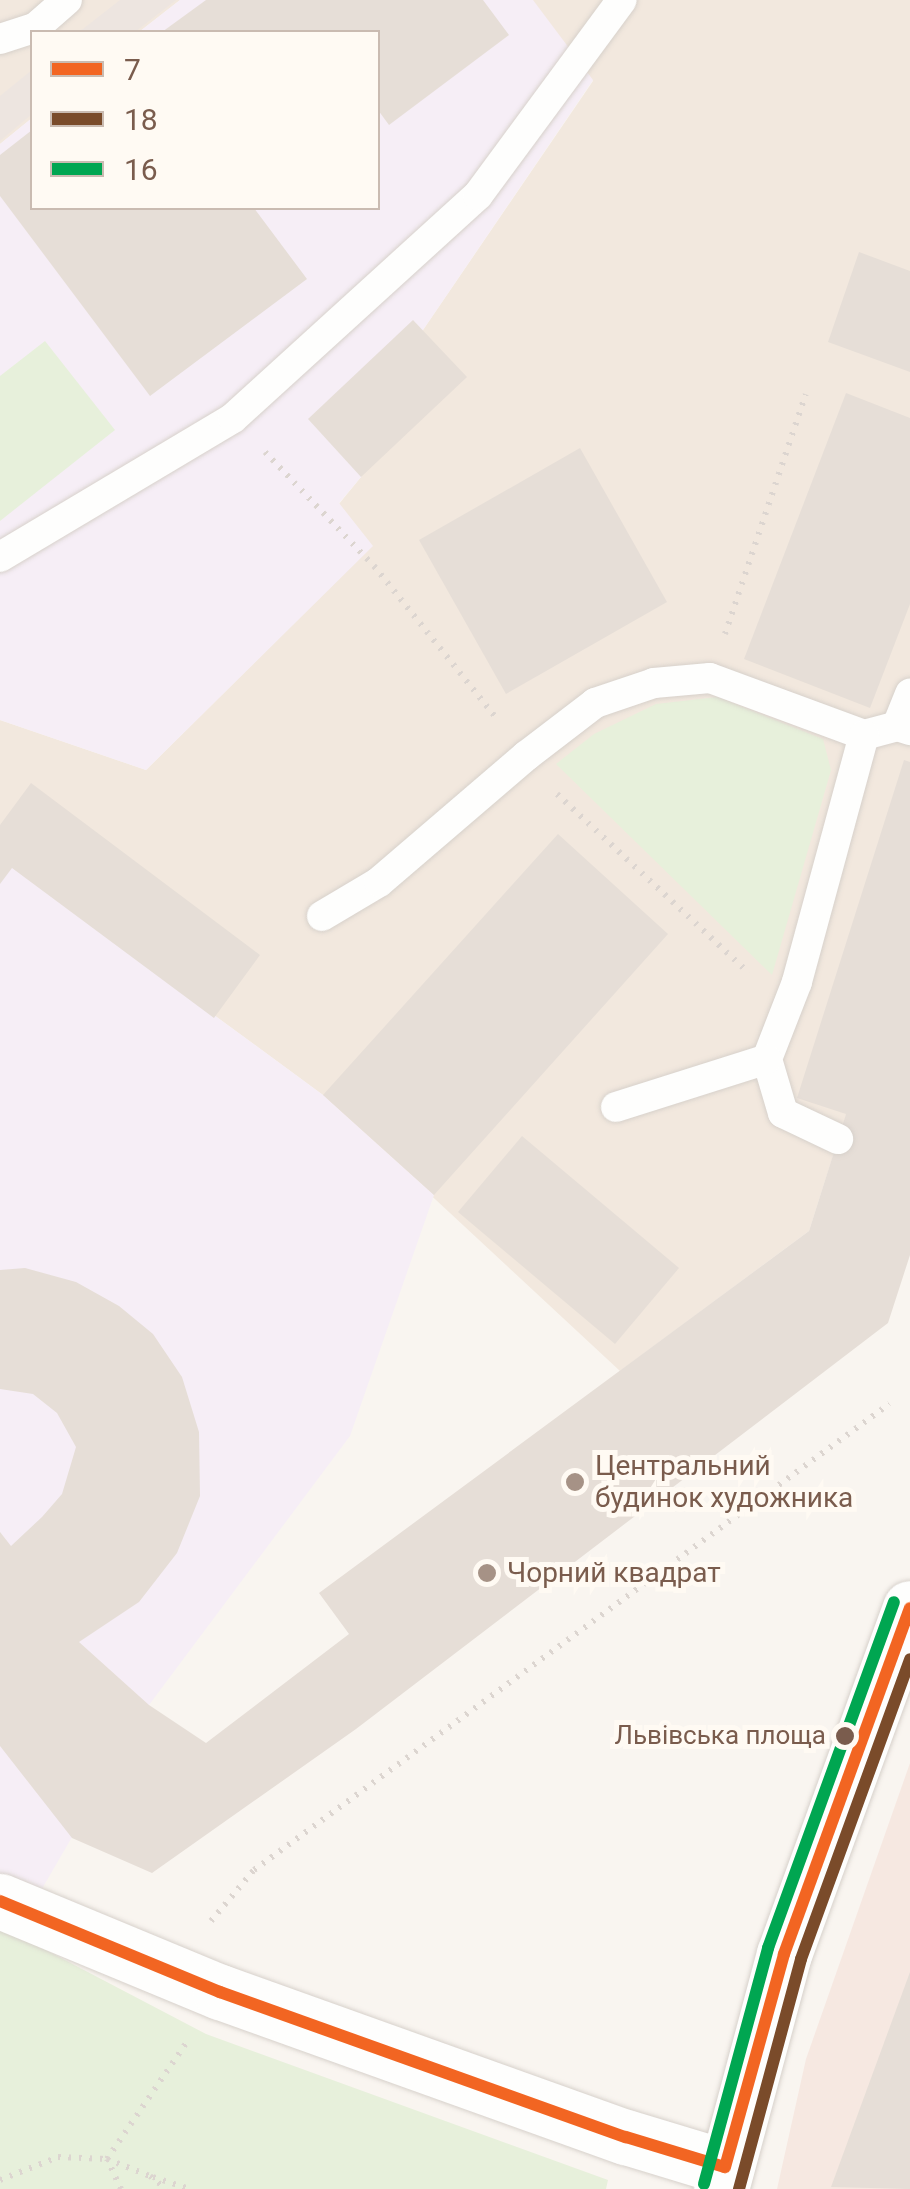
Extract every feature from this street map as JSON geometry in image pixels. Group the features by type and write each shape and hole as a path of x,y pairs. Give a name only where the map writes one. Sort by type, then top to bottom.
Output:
{"main road":[{"path":"0,1901 220,1992 626,2137 723,2178 784,1954 910,1608"}],"lane":[{"path":"0,38 36,27 67,0"},
{"path":"0,557 233,418 478,196 622,0"},
{"path":"322,916 379,882 526,756 595,703 654,683 710,678 864,735 904,728 910,692"},
{"path":"838,1139 783,1113 768,1059 787,1009 864,735"},
{"path":"616,1107 768,1059"}],"path":[{"path":"710,678 806,394"},
{"path":"233,418 374,566 526,756"},
{"path":"562,799 787,1009"},
{"path":"200,1932 254,1870 888,1404"},
{"path":"107,2159 220,1992"},
{"path":"0,2180 11,2172 58,2157 107,2159 190,2189"},
{"path":"107,2159 121,2189"},
{"path":"150,2176 166,2189"}],"shaded area":[{"path":"0,0 180,0 142,30 30,30 30,120 0,144"},
{"path":"120,0 176,0 138,30 82,30"},
{"path":"180,0 533,0 593,80 423,330 361,477 339,503 373,546 146,770 0,720 0,144 30,120 30,210 380,210 380,30 142,30"},
{"path":"532,0 910,0 910,1136 846,1115 809,1231 620,1371 323,1095 0,858 0,720 146,770 372,546 339,504 361,477 423,330 593,81"},
{"path":"30,72 30,116 0,141 0,96"},
{"path":"0,858 323,1095 434,1195 350,1436 149,1705 36,1899 0,1886"},
{"path":"910,1763 910,2189 777,2189 806,2059"}],"green space":[{"path":"45,341 115,430 0,521 0,376"},
{"path":"717,697 823,739 831,770 772,975 556,764 594,734 656,704"},
{"path":"0,1926 206,2034 608,2180 606,2189 0,2189"}],"building":[{"path":"206,0 483,0 509,35 389,125 380,113 380,30 165,30"},
{"path":"30,132 30,210 255,210 307,279 150,396 0,196 0,155"},
{"path":"859,252 910,271 910,372 828,342"},
{"path":"413,320 467,377 361,477 308,419"},
{"path":"846,393 910,418 910,604 870,708 744,659"},
{"path":"580,448 667,602 506,694 419,540"},
{"path":"904,760 910,762 910,1255 888,1323 356,1729 152,1873 72,1838 0,1746 0,1532 11,1546 42,1517 62,1494 76,1447 57,1413 33,1394 0,1389 0,1270 25,1268 76,1282 119,1306 153,1334 182,1377 199,1432 200,1496 177,1553 139,1602 79,1642 149,1705 206,1743 349,1634 319,1593 809,1231 846,1114 797,1098"},
{"path":"31,783 260,955 214,1018 12,868 0,884 0,825"},
{"path":"558,834 668,934 434,1195 323,1095"},
{"path":"522,1136 679,1268 615,1344 458,1212"},
{"path":"910,1972 910,2189 831,2187"}],"transit line":[{"name":"16","path":"704,2184 768,1948 894,1602"},
{"name":"7","path":"0,1901 220,1992 626,2137 725,2167 784,1954 910,1608"},
{"name":"18","path":"739,2189 801,1959 910,1659"}],"place":[{"name":"Центральний будинок художника","path":"575,1482"},
{"name":"Чорний квадрат","path":"487,1573"},
{"name":"Львівська площа","path":"845,1736"}]}
